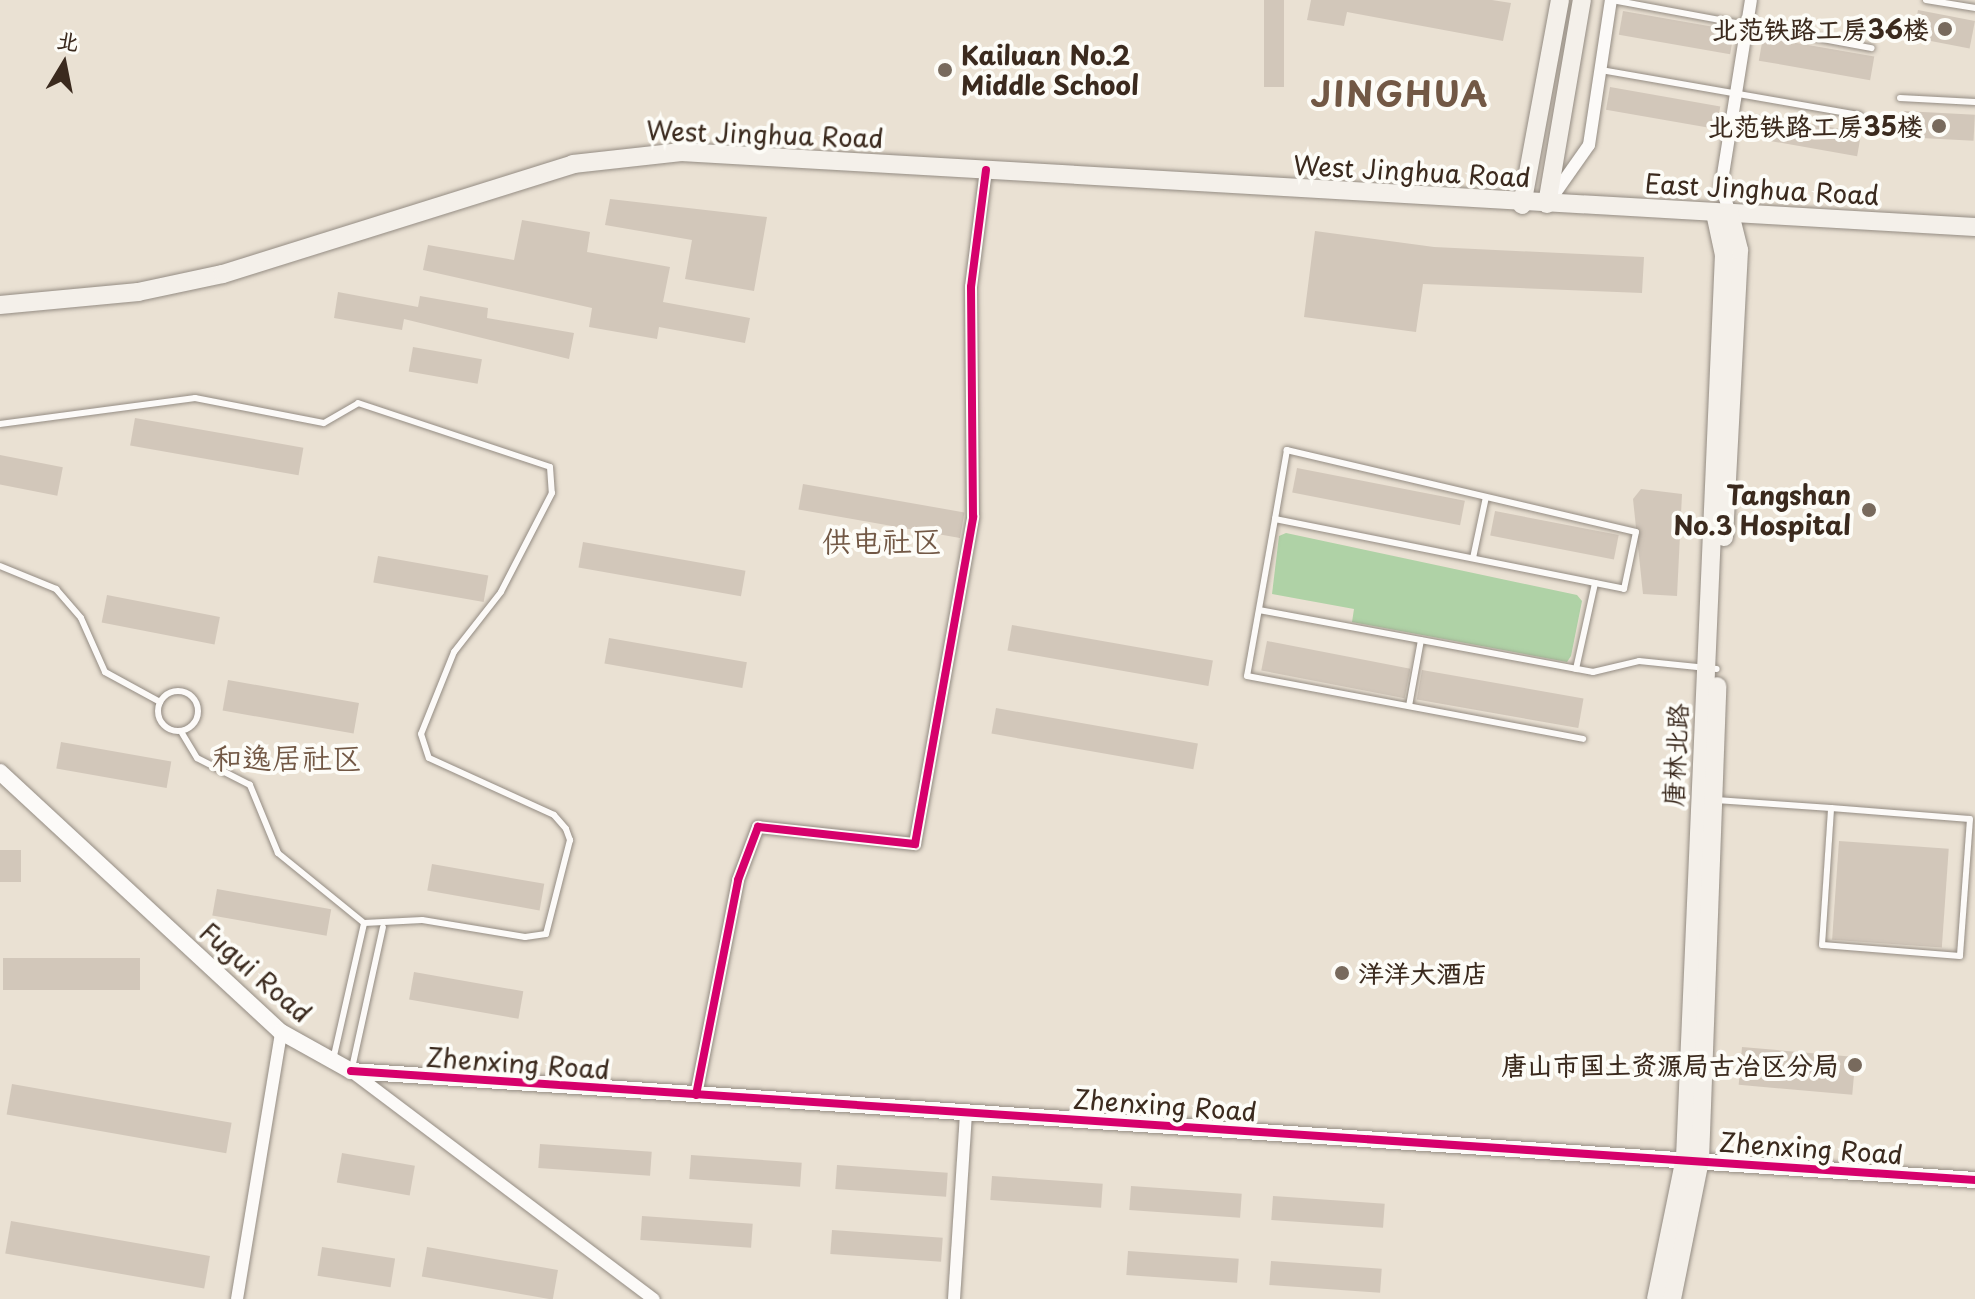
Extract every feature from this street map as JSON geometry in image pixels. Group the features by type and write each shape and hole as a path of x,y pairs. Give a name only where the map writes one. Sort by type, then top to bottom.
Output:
{"main road":[{"path":"1522,205 1560,0"},
{"path":"1547,204 1582,0"},
{"name":"West Jinghua Road","path":"0,305 138,292 223,274 460,195 624,155 681,152 1522,205 1547,204"},
{"name":"East Jinghua Road","path":"1547,204 1975,227"},
{"path":"1672,1299 1693,1159 1714,800 1712,669 1739,250 1723,213"},
{"name":"唐林北路","path":"1656,1299 1693,1159 1712,669"}],"street":[{"path":"1547,204 1589,145 1598,69 1612,0"},
{"path":"1723,213 1721,187 1751,0"},
{"path":"696,1095 735,896 758,827 915,844 973,517 971,287 986,170"},
{"name":"Fugui Road","path":"0,772 281,1032 351,1071 654,1299"},
{"path":"237,1299 281,1032"},
{"name":"Zhenxing Road","path":"351,1071 1975,1180"},
{"path":"954,1299 966,1112"}],"lane":[{"path":"1612,0 1872,48"},
{"path":"1926,0 1975,8"},
{"path":"1598,69 1860,115"},
{"path":"1900,98 1975,102"},
{"path":"0,424 186,398 324,423 358,403 550,467 552,493 501,592 454,652 421,746 429,758 554,815 566,829 570,840 552,925 536,938 422,920 383,927 364,923 278,853 250,785 197,758 181,731 161,722 160,702"},
{"path":"1275,519 1624,589 1636,532 1287,450 1247,676 1583,739"},
{"path":"1473,558 1486,497"},
{"path":"0,566 56,589 81,618 105,672 160,702"},
{"path":"1576,669 1595,583"},
{"path":"1259,610 1576,669 1639,661 1712,669"},
{"path":"1409,706 1421,640"},
{"path":"160,702 177,691 195,700 197,718 181,731"},
{"path":"1714,800 1972,816 1971,857 1960,956 1822,945 1831,808"},
{"path":"333,1061 364,923"},
{"path":"351,1071 383,927"}],"green space":[{"path":"1286,533 1577,595 1582,601 1571,656 1567,662 1352,622 1354,609 1272,594 1279,536"}],"building":[{"path":"1264,0 1284,0 1284,87 1264,87"},
{"path":"1311,0 1492,0 1511,3 1503,41 1347,12 1344,26 1307,20"},
{"name":"北范铁路工房36楼","path":"1918,10 1975,21 1970,49 1913,37"},
{"path":"1623,11 1734,31 1730,54 1619,35"},
{"path":"1763,37 1874,57 1870,80 1759,61"},
{"path":"1610,87 1720,106 1716,129 1606,110"},
{"name":"北范铁路工房35楼","path":"1904,111 1975,115 1974,141 1903,137"},
{"path":"1750,113 1861,133 1857,156 1746,137"},
{"path":"610,199 767,217 754,291 685,279 692,240 605,225"},
{"path":"522,220 590,232 587,252 670,267 663,302 750,318 745,343 659,327 657,339 589,327 592,308 423,270 428,245 514,260"},
{"path":"1315,231 1434,247 1644,257 1642,293 1423,284 1416,332 1304,317"},
{"path":"338,292 418,307 420,296 488,308 487,318 574,333 569,359 404,319 402,330 334,318"},
{"path":"413,347 482,359 478,384 409,372"},
{"path":"135,418 303,448 299,475 130,446"},
{"path":"0,455 63,467 57,496 0,485"},
{"path":"1297,468 1465,501 1460,525 1292,493"},
{"path":"803,484 965,512 960,538 798,510"},
{"path":"1641,489 1682,494 1677,596 1643,594 1633,499"},
{"path":"1495,511 1619,535 1614,560 1490,536"},
{"path":"583,542 745,571 741,596 578,568"},
{"path":"378,556 488,575 484,602 373,583"},
{"path":"107,595 220,617 215,644 102,622"},
{"path":"1012,625 1213,660 1208,686 1007,651"},
{"path":"609,638 747,662 742,688 604,664"},
{"path":"1267,641 1410,669 1405,698 1261,670"},
{"path":"1422,670 1584,698 1578,728 1417,700"},
{"path":"228,680 359,703 354,734 223,711"},
{"path":"996,708 1198,744 1193,769 991,734"},
{"path":"61,742 171,761 167,788 56,769"},
{"path":"1839,841 1949,849 1942,947 1832,940"},
{"path":"0,850 21,850 21,882 0,882"},
{"path":"432,864 544,884 540,910 427,891"},
{"path":"217,889 331,909 327,936 212,916"},
{"path":"3,958 140,958 140,990 3,990"},
{"path":"414,972 523,991 518,1019 409,1000"},
{"name":"唐山市国土资源局古冶区分局","path":"1742,1047 1856,1057 1852,1095 1739,1085"},
{"path":"12,1084 232,1123 226,1153 7,1115"},
{"path":"540,1144 652,1152 650,1176 538,1168"},
{"path":"342,1153 415,1166 410,1195 337,1183"},
{"path":"691,1155 802,1163 800,1187 689,1179"},
{"path":"837,1165 948,1173 946,1197 835,1189"},
{"path":"992,1176 1103,1184 1101,1208 990,1200"},
{"path":"1131,1186 1242,1194 1240,1218 1129,1210"},
{"path":"1273,1196 1385,1204 1383,1228 1271,1220"},
{"path":"642,1216 753,1224 751,1248 640,1240"},
{"path":"11,1221 210,1256 204,1289 5,1253"},
{"path":"832,1230 943,1238 941,1262 830,1254"},
{"path":"322,1247 395,1259 391,1287 317,1276"},
{"path":"427,1247 558,1270 553,1299 422,1277"},
{"path":"1128,1251 1239,1259 1237,1283 1126,1275"},
{"path":"1271,1261 1382,1269 1380,1293 1269,1285"}],"cycle path":[{"path":"696,1095 738,880 758,827 915,844 973,517 971,287 986,170"},
{"path":"351,1071 1975,1180"}],"place":[{"name":"北范铁路工房36楼","path":"1945,29"},
{"name":"Kailuan No.2 Middle School","path":"945,70"},
{"name":"北范铁路工房35楼","path":"1939,126"},
{"name":"Tangshan No.3 Hospital","path":"1869,510"},
{"name":"洋洋大酒店","path":"1342,973"},
{"name":"唐山市国土资源局古冶区分局","path":"1855,1065"}],"district":[{"name":"JINGHUA","path":"1400,94"},
{"name":"供电社区","path":"882,540"},
{"name":"和逸居社区","path":"287,757"}]}
